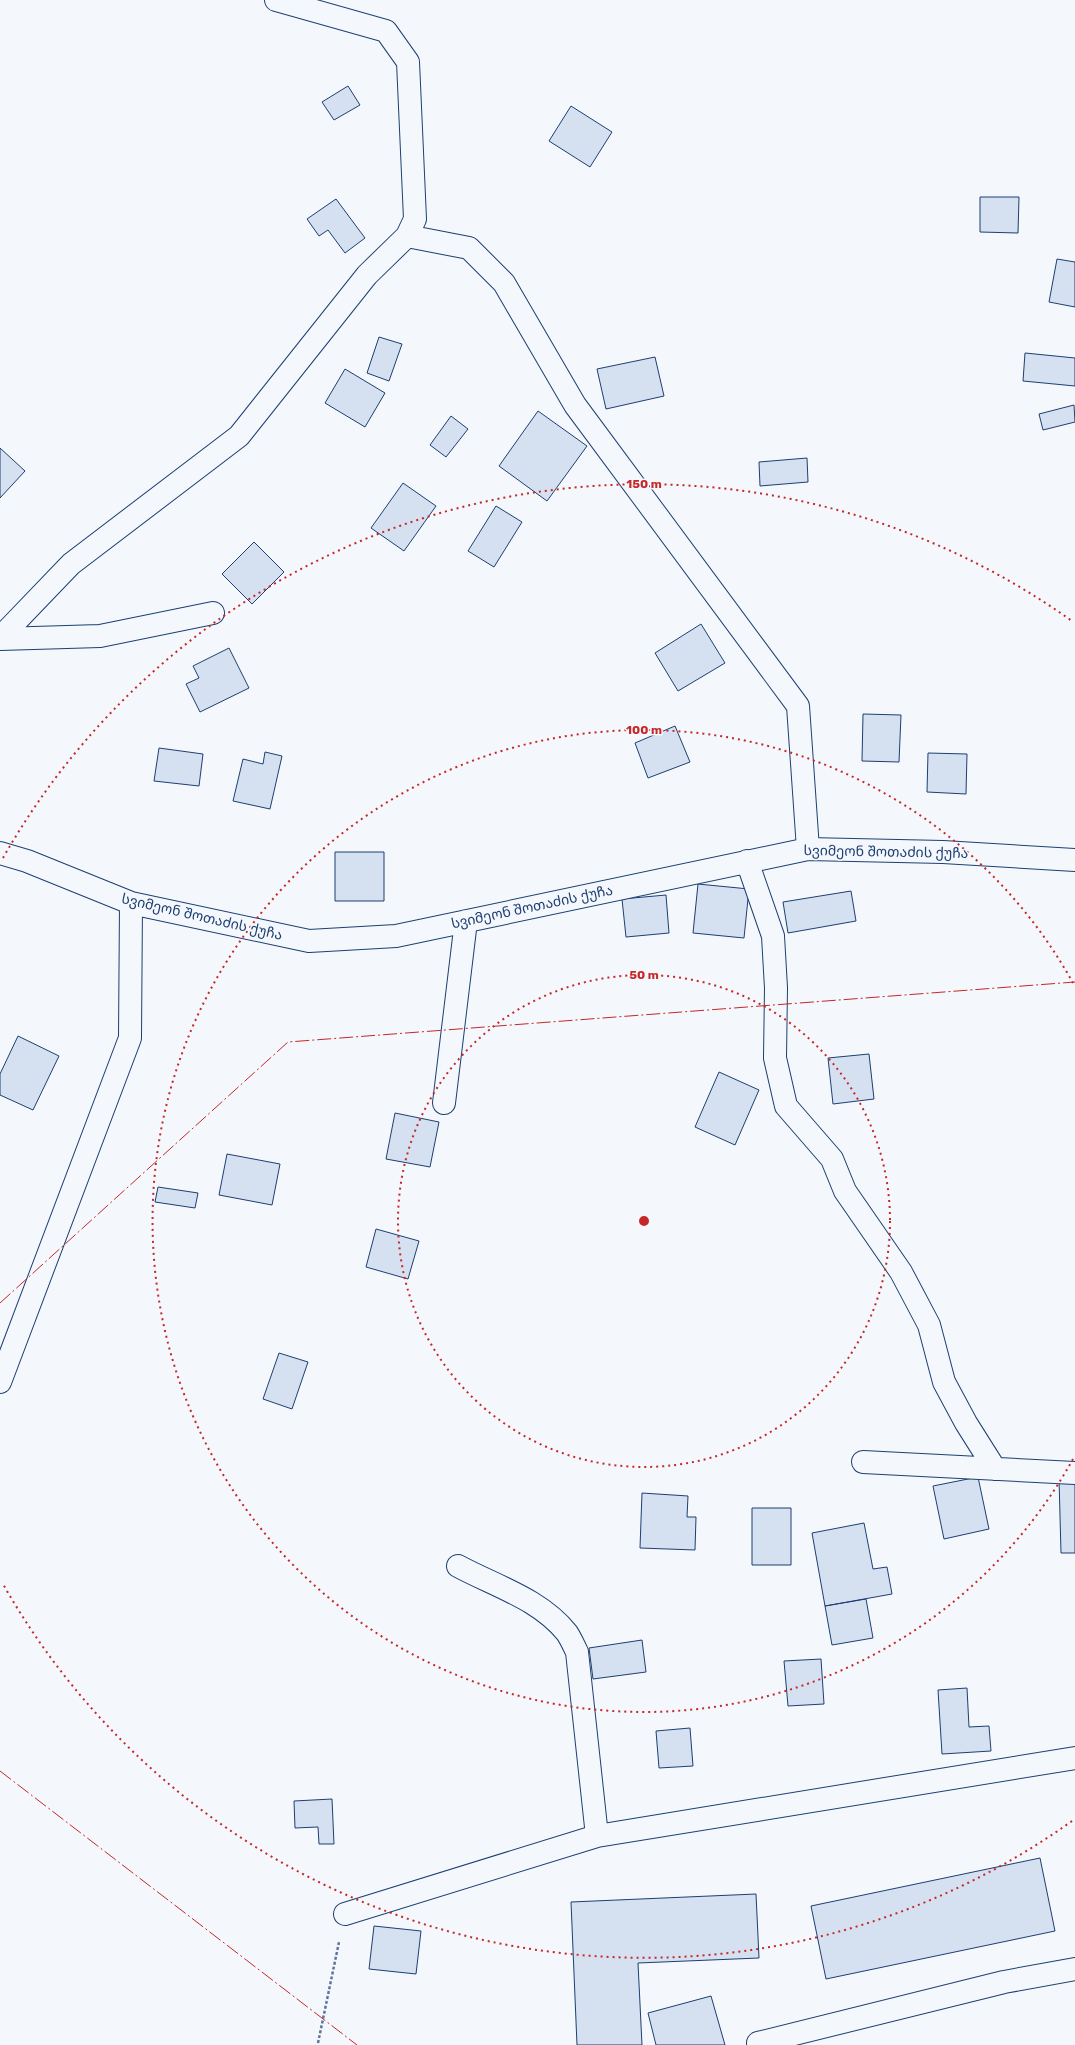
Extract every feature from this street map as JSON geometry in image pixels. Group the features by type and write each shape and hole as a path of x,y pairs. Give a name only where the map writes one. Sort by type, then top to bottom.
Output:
{"street":[{"path":"0,638 71,564 239,436 367,275 407,236 415,219 408,62 386,32 276,0"},
{"path":"407,236 469,248 504,283 575,405 798,706 808,849"},
{"path":"0,638 100,636 213,613"},
{"name":"სვიმეონ შოთაძის ქუჩა","path":"0,853 27,861 131,903 309,942 396,936 808,849 943,852 1075,860"},
{"path":"747,861 773,936 776,988 775,1058 786,1106 832,1159 845,1192 901,1272 929,1325 944,1382 966,1423 995,1469"},
{"path":"0,1382 130,1038 131,903"},
{"path":"444,1103 466,921"},
{"path":"863,1462 1075,1472"},
{"path":"458,1566 521,1596 546,1612 567,1634 577,1652 597,1836"},
{"path":"345,1914 597,1836 1075,1758"},
{"path":"758,2042 1004,1982 1075,1970"}],"path":[{"path":"318,2043 345,1914"}],"building":[{"path":"348,86 360,105 334,120 322,102"},
{"path":"571,106 612,132 590,167 549,141"},
{"path":"980,197 1019,197 1018,233 980,232"},
{"path":"336,199 365,238 345,253 328,230 319,236 307,219"},
{"path":"1057,259 1075,262 1075,307 1049,302"},
{"path":"379,337 402,344 389,381 367,373"},
{"path":"1025,353 1075,358 1075,386 1023,381"},
{"path":"655,357 664,396 606,409 597,369"},
{"path":"345,369 385,393 365,427 325,403"},
{"path":"1074,405 1075,422 1043,430 1039,414"},
{"path":"538,411 587,446 547,501 499,466"},
{"path":"451,416 468,429 446,457 430,445"},
{"path":"0,448 25,471 0,498"},
{"path":"807,458 808,482 760,486 759,462"},
{"path":"403,483 436,506 404,551 371,528"},
{"path":"496,506 522,522 494,567 468,551"},
{"path":"254,542 284,572 252,604 222,574"},
{"path":"701,624 725,663 678,691 655,653"},
{"path":"229,648 249,688 200,712 186,684 199,678 193,666"},
{"path":"863,714 901,715 899,762 862,761"},
{"path":"675,726 690,762 648,778 635,743"},
{"path":"159,748 203,754 199,786 154,781"},
{"path":"265,752 282,756 270,809 233,801 243,759 263,764"},
{"path":"928,753 967,754 966,794 927,792"},
{"path":"335,852 384,852 384,901 335,901"},
{"path":"698,884 749,889 744,938 693,933"},
{"path":"851,891 856,921 788,933 783,902"},
{"path":"666,895 669,933 626,937 622,899"},
{"path":"18,1036 59,1056 33,1110 0,1095 0,1074"},
{"path":"869,1054 874,1099 833,1104 828,1058"},
{"path":"719,1072 759,1090 735,1145 695,1127"},
{"path":"395,1113 439,1122 430,1167 386,1159"},
{"path":"227,1154 280,1164 272,1205 219,1195"},
{"path":"158,1187 198,1193 195,1208 155,1202"},
{"path":"376,1229 419,1241 408,1279 366,1267"},
{"path":"279,1353 308,1362 292,1409 263,1399"},
{"path":"978,1477 989,1529 944,1539 933,1486"},
{"path":"1075,1477 1075,1553 1061,1553 1059,1478"},
{"path":"642,1493 688,1496 687,1517 696,1517 695,1550 640,1548"},
{"path":"752,1508 791,1508 791,1565 752,1565"},
{"path":"864,1523 873,1569 887,1567 892,1594 825,1606 812,1533"},
{"path":"866,1599 873,1638 832,1645 825,1606"},
{"path":"642,1640 646,1672 593,1679 589,1648"},
{"path":"821,1659 824,1704 788,1706 784,1661"},
{"path":"967,1688 969,1727 989,1726 991,1751 942,1754 938,1690"},
{"path":"690,1728 693,1766 659,1768 656,1731"},
{"path":"332,1799 334,1844 319,1844 318,1827 295,1828 294,1801"},
{"path":"1040,1858 1055,1931 826,1979 811,1906"},
{"path":"756,1894 759,1958 638,1963 642,2045 577,2045 571,1902"},
{"path":"374,1926 421,1931 416,1974 369,1969"},
{"path":"711,1996 725,2045 656,2045 648,2013"}],"power":[{"path":"0,1303 288,1042 1075,982"},
{"path":"0,1771 357,2045"}]}
